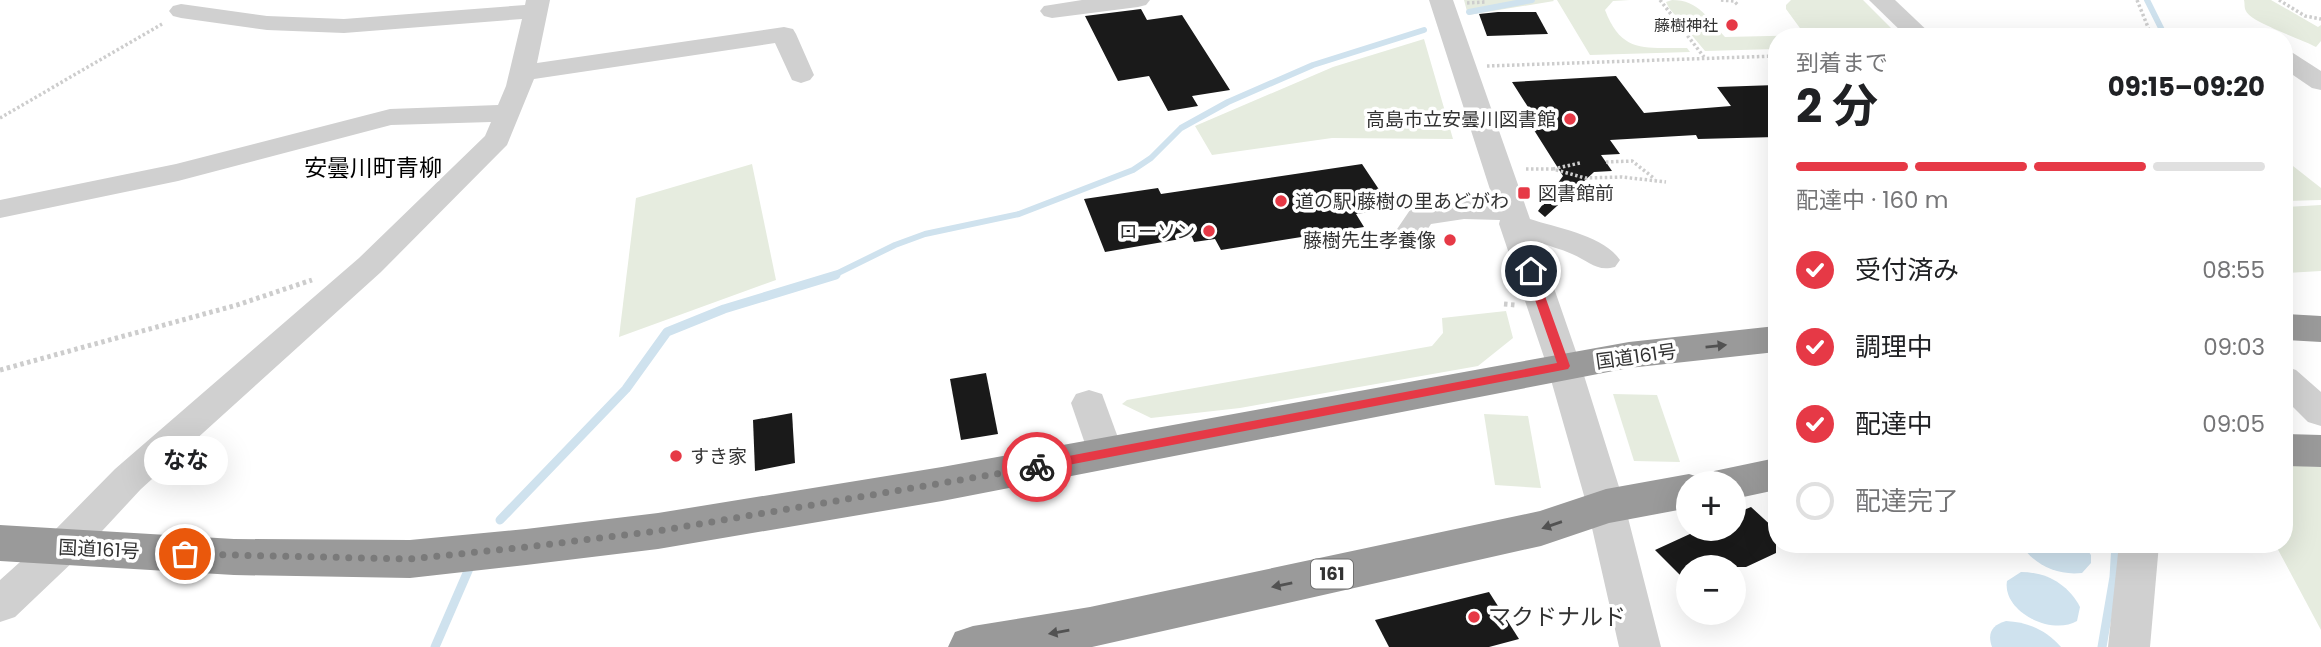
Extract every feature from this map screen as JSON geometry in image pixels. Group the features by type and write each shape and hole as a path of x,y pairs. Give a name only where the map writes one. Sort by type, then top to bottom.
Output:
{"highway":[{"path":"2293,327 2321,328"},
{"name":"国道161号","path":"0,542 234,557 410,559 658,531 1104,454 1564,366 1629,355 1768,340"},
{"path":"2293,450 2321,451"},
{"path":"1746,480 1768,476"},
{"name":"161","path":"972,647 1090,627 1541,528 1606,506 1676,493"}],"street":[{"path":"1052,11 1138,0"},
{"path":"1881,0 1912,28"},
{"path":"1450,1 1512,217 1564,366 1606,506 1640,647"},
{"path":"0,605 63,547 128,479 370,264 497,139 522,73 536,6 344,26 267,23 181,11"},
{"path":"522,73 784,34 801,75"},
{"path":"2293,64 2321,82"},
{"path":"0,209 178,172 390,117 508,113"},
{"path":"1408,235 1421,216 1464,210 1512,217 1585,248 1604,260"},
{"path":"2293,387 2321,413"},
{"path":"1089,402 1104,454"},
{"path":"2129,647 2138,553"}],"path":[{"path":"1450,1 1485,2 1484,0"},
{"path":"1659,0 1705,58"},
{"path":"1721,0 1737,2"},
{"path":"2137,0 2150,28"},
{"path":"2279,0 2305,16 2321,19"},
{"path":"0,118 181,11"},
{"path":"1483,66 1768,56"},
{"path":"1606,162 1632,161 1656,181"},
{"path":"1518,169 1553,169 1580,163"},
{"path":"1553,169 1585,177 1600,174 1665,183"},
{"path":"0,370 237,305 370,264"}],"shaded area":[{"path":"1464,0 1553,0 1554,1 1468,15"},
{"path":"1557,0 1630,0 1613,1 1605,10 1619,35 1637,45 1687,48 1690,52 1590,55"},
{"path":"1791,0 1863,0 1891,28 1800,28 1786,9"},
{"path":"2244,0 2271,0 2318,27 2321,25 2321,41 2316,47 2293,37 2293,28 2274,28 2257,20 2245,9"},
{"path":"1681,1 1696,7 1725,37 1768,36 1768,49 1705,51 1666,2"},
{"path":"1424,39 1453,139 1332,138 1212,155 1195,126 1333,67"},
{"path":"752,164 776,280 619,337 636,198"},
{"path":"2293,166 2321,188 2321,200 2293,201"},
{"path":"2321,205 2321,271 2293,273 2293,207"},
{"path":"1506,311 1513,338 1478,366 1240,408 1151,418 1122,404 1127,400 1432,346 1443,333 1442,318"},
{"path":"1613,394 1657,395 1680,462 1634,461"},
{"path":"1484,414 1528,416 1541,488 1495,485"},
{"path":"2293,465 2321,467 2321,630 2280,553 2293,553"}],"water":[{"path":"2028,553 2090,553 2091,563 2082,573 2064,573 2047,568"},
{"path":"2021,572 2039,574 2063,586 2080,607 2077,621 2067,625 2043,623 2020,611 2012,602 2007,581"},
{"path":"2006,621 2036,628 2061,647 1992,647 1992,630"}],"building":[{"path":"1141,9 1147,20 1182,15 1230,90 1192,96 1198,106 1168,111 1149,76 1118,81 1085,16"},
{"path":"1536,12 1548,34 1487,36 1479,14"},
{"path":"1616,76 1644,113 1731,106 1717,87 1768,85 1768,137 1698,139 1696,135 1610,140 1620,154 1601,155 1612,171 1594,172 1545,217 1538,211 1563,176 1527,119 1535,118 1512,82"},
{"name":"道の駅 藤樹の里あどがわ","path":"1362,164 1392,209 1356,214 1364,227 1221,250 1215,239 1194,242 1192,237 1105,252 1084,199 1158,188 1161,194"},
{"path":"986,373 998,434 961,440 950,379"},
{"path":"792,413 795,463 755,471 753,420"},
{"path":"1751,507 1768,523 1768,553 1776,553 1746,567 1746,555 1676,555 1676,571 1655,550 1676,540 1746,541 1746,509"},
{"path":"1489,592 1519,639 1489,647 1389,647 1375,620"}],"waterway":[{"path":"1469,12 1532,0"},
{"path":"2147,0 2161,28"},
{"path":"832,276 895,245 925,234 1019,214 1133,170 1151,158 1181,128 1228,102 1313,65 1424,30"},
{"path":"500,520 626,389 667,332 724,309 836,275"},
{"path":"2102,647 2115,553"},
{"path":"435,647 471,564"}],"way so far":[{"path":"185,554 410,559 658,531 1037,467"}],"place":[{"name":"藤樹神社","path":"1732,25"},
{"name":"高島市立安曇川図書館","path":"1570,119"},
{"name":"図書館前","path":"1524,193"},
{"name":"道の駅 藤樹の里あどがわ","path":"1281,201"},
{"name":"ローソン","path":"1209,231"},
{"name":"藤樹先生孝養像","path":"1450,240"},
{"name":"すき家","path":"676,456"},
{"name":"なな","path":"185,554"},
{"name":"マクドナルド","path":"1474,617"}],"district":[{"name":"安曇川町青柳","path":"373,168"}],"route":[{"path":"1037,467 1564,366 1531,271"}]}
